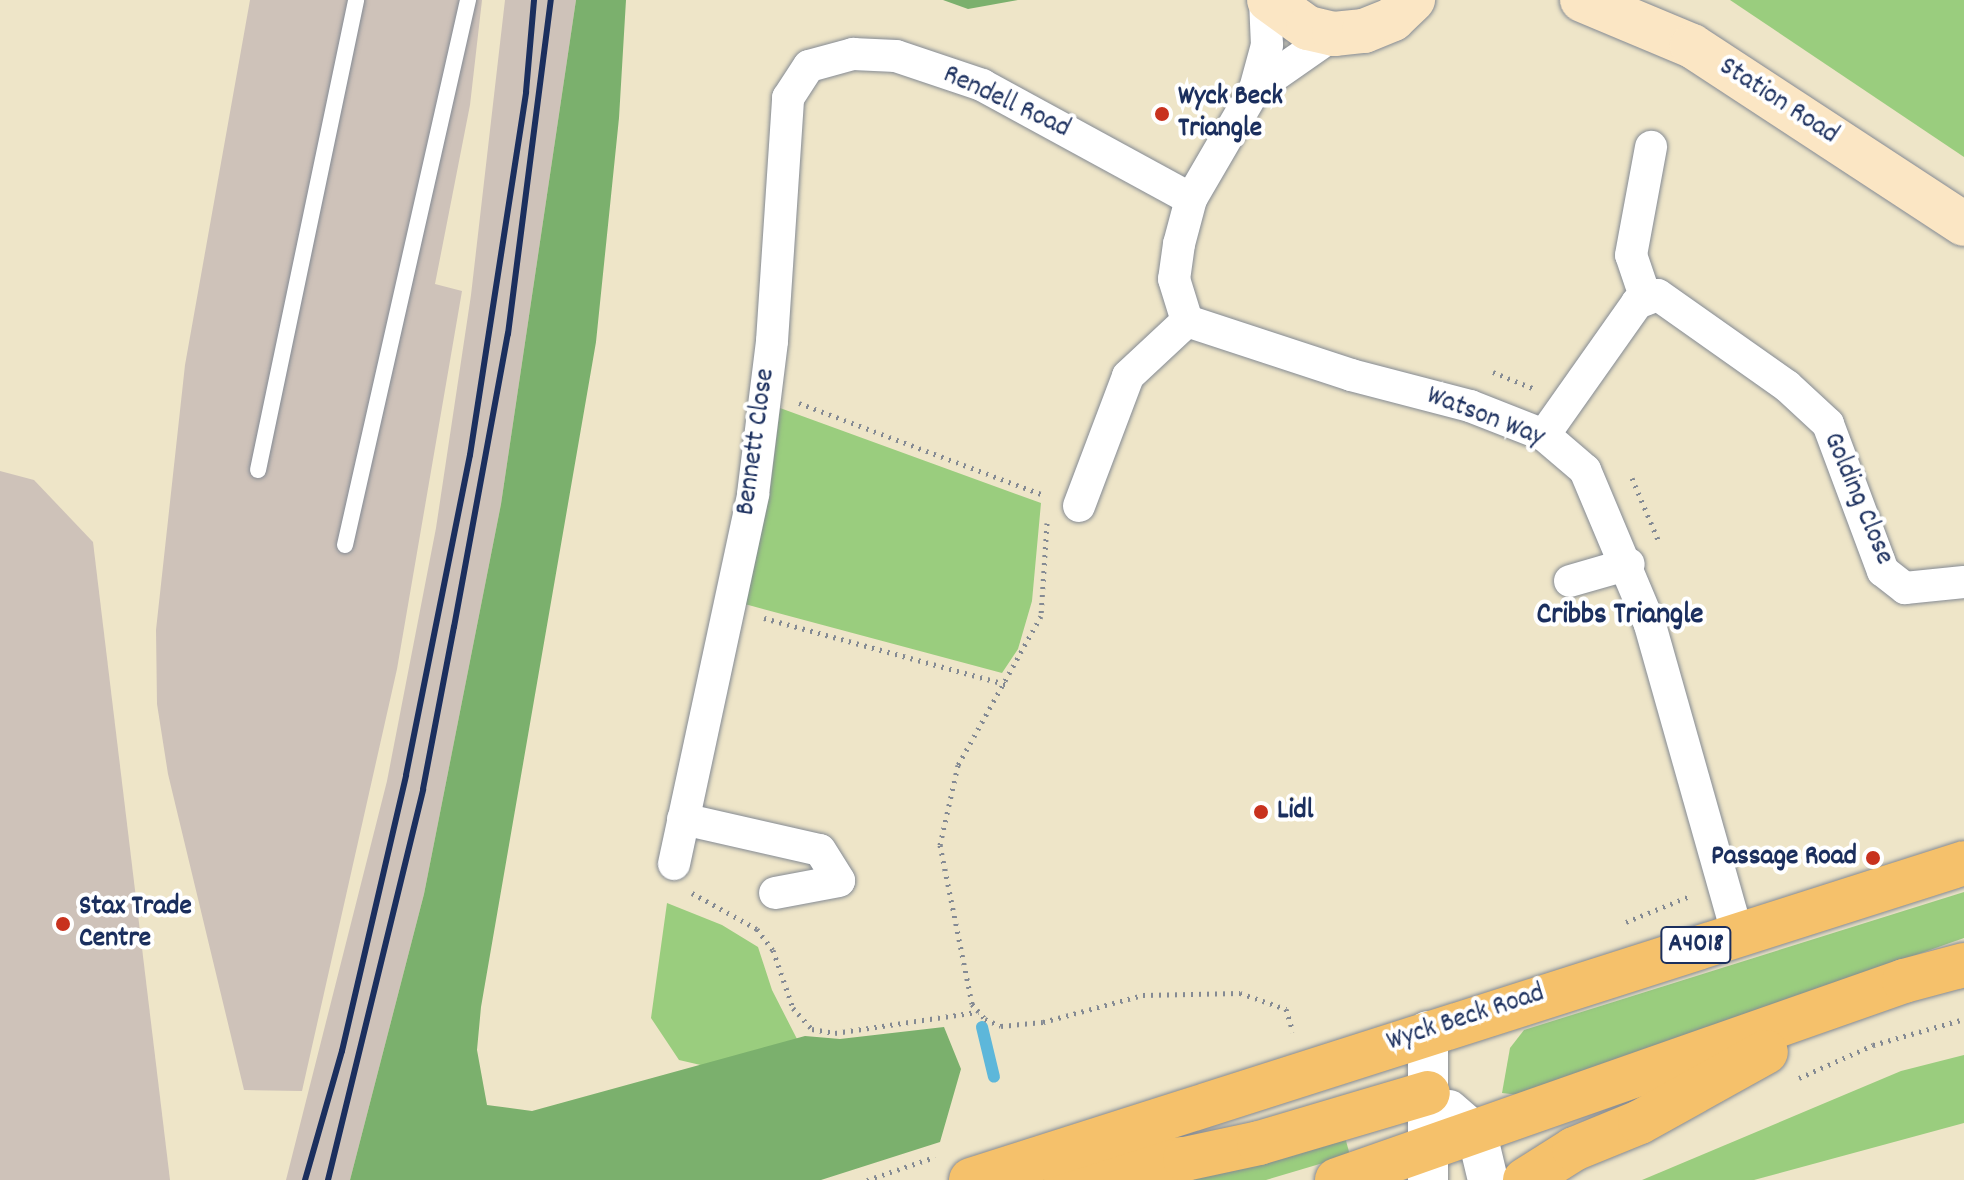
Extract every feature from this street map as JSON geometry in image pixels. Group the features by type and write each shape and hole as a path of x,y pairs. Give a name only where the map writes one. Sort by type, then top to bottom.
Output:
{"main road":[{"path":"1267,0 1308,28 1334,34 1364,31 1393,19 1413,0"},
{"name":"Station Road","path":"1582,0 1692,46 1964,224"},
{"name":"Wyck Beck Road","path":"986,1175 1737,932 1964,863"},
{"path":"1337,1180 1428,1165 1477,1134 1861,996 1964,965"},
{"path":"1525,1180 1574,1149 1701,1090 1861,996"},
{"path":"986,1175 1185,1159 1259,1143 1428,1093"}],"street":[{"path":"1066,502 1128,376 1187,321 1174,279 1191,199 1255,89 1267,45 1267,0"},
{"path":"1255,89 1334,34"},
{"name":"Rendell Road","path":"809,66 853,54 896,56 968,80 1191,199"},
{"name":"Bennett Close","path":"674,864 753,494 765,390 788,98 809,66"},
{"path":"1544,435 1637,303 1646,299 1631,255 1651,147"},
{"name":"Golding Close","path":"1646,299 1658,295 1687,313 1787,386 1828,424 1883,571 1905,588 1964,582"},
{"name":"Watson Way","path":"1187,321 1351,375 1470,406 1544,435 1585,470 1629,564 1737,932"},
{"path":"1570,581 1629,564"},
{"path":"683,819 820,850 839,881 775,893"},
{"path":"1428,1031 1428,1165"},
{"path":"1428,1093 1477,1134 1488,1180"}],"lane":[{"path":"258,470 356,0"},
{"path":"345,545 450,96 468,0"}],"path":[{"path":"765,390 1066,502 1044,536 1041,616 1006,684 973,730 958,765 940,845 972,1004 1001,1026 1018,1025 1143,995 1240,993 1286,1009 1295,1039"},
{"path":"727,608 1006,684"},
{"path":"674,864 670,882 757,929 773,950 793,1008 812,1029 835,1033 979,1012"}],"shaded area":[{"path":"250,0 482,0 470,105 435,284 462,291 397,669 302,1091 244,1090 168,774 157,704 156,630 185,365"},
{"path":"505,0 576,0 501,504 424,894 350,1180 286,1180 387,781 436,528 471,295"},
{"path":"0,471 34,480 93,542 170,1180 0,1180"}],"green space":[{"path":"576,0 626,0 619,118 596,342 481,1007 477,1050 487,1105 532,1111 805,1036 840,1039 944,1027 961,1069 940,1142 821,1180 350,1180 424,894 501,504"},
{"path":"943,0 1018,0 968,9"},
{"path":"1730,0 1964,0 1964,157"},
{"path":"780,408 1041,503 1032,601 1018,649 1002,673 741,603 769,498"},
{"path":"1964,892 1964,938 1519,1095 1502,1093 1510,1048 1524,1030"},
{"path":"667,903 722,925 758,947 772,990 797,1039 705,1066 679,1060 651,1018"},
{"path":"1964,1055 1964,1123 1754,1180 1642,1180 1901,1071"},
{"path":"1344,1134 1350,1155 1266,1180 1177,1180"}],"waterway":[{"path":"982,1027 994,1077"}],"railway":[{"path":"305,1180 342,1051 406,775 470,455 526,92 534,0"},
{"path":"328,1180 423,789 454,627 508,334 551,0"}],"place":[{"name":"Wyck Beck Triangle","path":"1162,114"},
{"name":"Lidl","path":"1261,812"},
{"name":"Passage Road","path":"1873,858"},
{"name":"Stax Trade Centre","path":"63,924"}],"district":[{"name":"Cribbs Triangle","path":"1620,617"}]}
